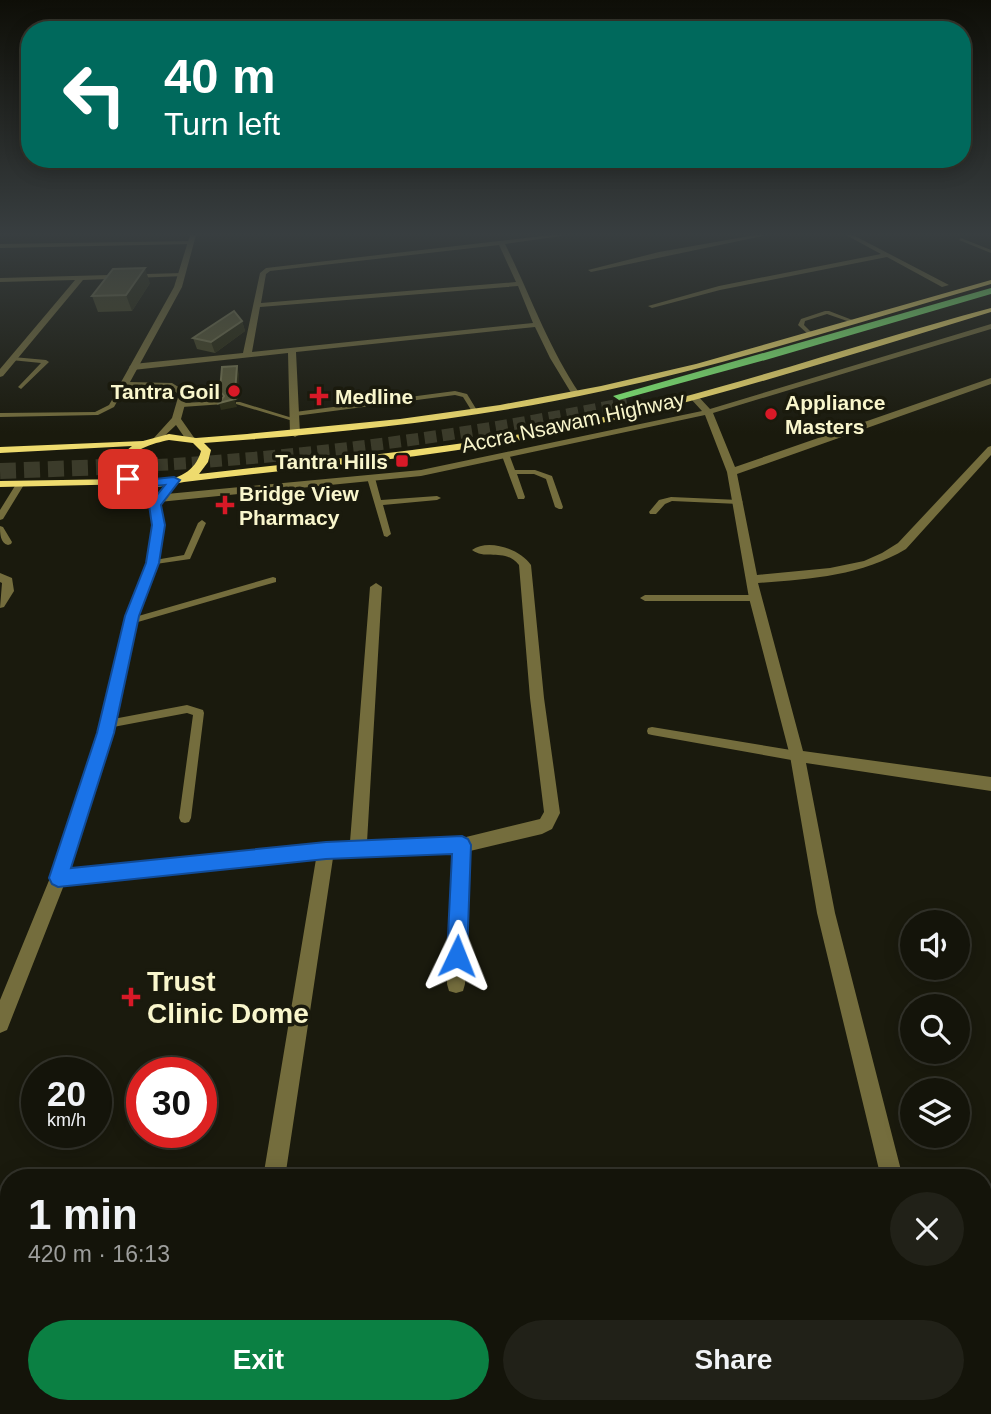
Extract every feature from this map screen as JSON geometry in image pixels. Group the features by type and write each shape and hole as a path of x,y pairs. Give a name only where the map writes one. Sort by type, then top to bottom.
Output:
{"highway":[{"path":"957,301 623,399 984,301"}],"main road":[{"path":"0,450 295,434 373,427 475,412 576,394 707,363 923,301"},
{"path":"0,484 139,483 177,480 381,458 575,427 694,397 991,310"},
{"path":"177,480 199,468 206,458 206,450 193,440"},
{"path":"139,483 121,473 120,466 131,451 153,441"}],"street":[{"path":"0,374 62,301"},
{"path":"153,441 176,419 184,393 177,387 124,384 171,301"},
{"path":"247,355 259,301"},
{"path":"258,305 309,301"},
{"path":"528,301 536,325 561,374 576,394"},
{"path":"652,306 671,301"},
{"path":"133,367 536,325"},
{"name":"Accra Nsawam Highway","path":"156,501 421,473 506,456 708,412 991,326"},
{"path":"292,351 295,434"},
{"path":"732,472 991,381"},
{"path":"694,397 708,412 732,472 740,502 755,598 797,756 826,913 890,1169"},
{"path":"176,419 193,440"},
{"path":"752,579 842,569 891,555 991,449"},
{"path":"156,501 177,480"},
{"path":"0,1023 58,878 108,724 131,621 152,563 159,525 156,501 139,483"},
{"path":"58,878 326,851 462,845 536,829 546,824 552,813 537,698 525,565 520,556 509,551 478,550"},
{"path":"0,577 8,581 8,591 0,604"},
{"path":"358,850 376,587"},
{"path":"797,756 991,784"},
{"path":"456,984 462,845"},
{"path":"275,1169 326,851"}],"lane":[{"path":"809,333 802,325 803,320 827,312 852,321"},
{"path":"13,359 46,362 21,387"},
{"path":"0,415 96,414 112,406 124,384"},
{"path":"238,403 295,417 455,393 465,395 475,412"},
{"path":"181,405 222,403"},
{"path":"506,456 521,496"},
{"path":"512,472 535,472 550,478 559,507"},
{"path":"371,478 387,534"},
{"path":"0,517 21,483"},
{"path":"378,503 437,499"},
{"path":"653,512 662,502 671,499 740,502"},
{"path":"152,563 187,557 202,523"},
{"path":"0,529 8,542"},
{"path":"131,621 273,580"},
{"path":"645,598 755,598"},
{"path":"108,724 187,709 199,713 185,818"},
{"path":"652,731 797,756"}],"building":[{"path":"234,311 242,321 211,342 193,338"},
{"path":"237,366 235,392 231,394 235,399 219,403 224,396 220,391 222,367"}],"tunnel":[{"path":"143,466 375,445 627,403"},
{"path":"143,466 158,465"},
{"path":"0,471 143,466"},
{"path":"120,467 143,466"}],"place":[{"name":"Tantra Goil","path":"234,391"},
{"name":"Medline","path":"319,396"},
{"name":"Appliance Masters","path":"771,414"},
{"name":"Tantra Hills","path":"402,461"},
{"name":"Bridge View Pharmacy","path":"225,505"},
{"name":"Trust Clinic Dome","path":"131,997"}],"route":[{"path":"128,479 145,484 174,480 155,505 159,525 152,563 132,616 106,733 58,878 215,860 326,851 462,845 457,956"}]}
